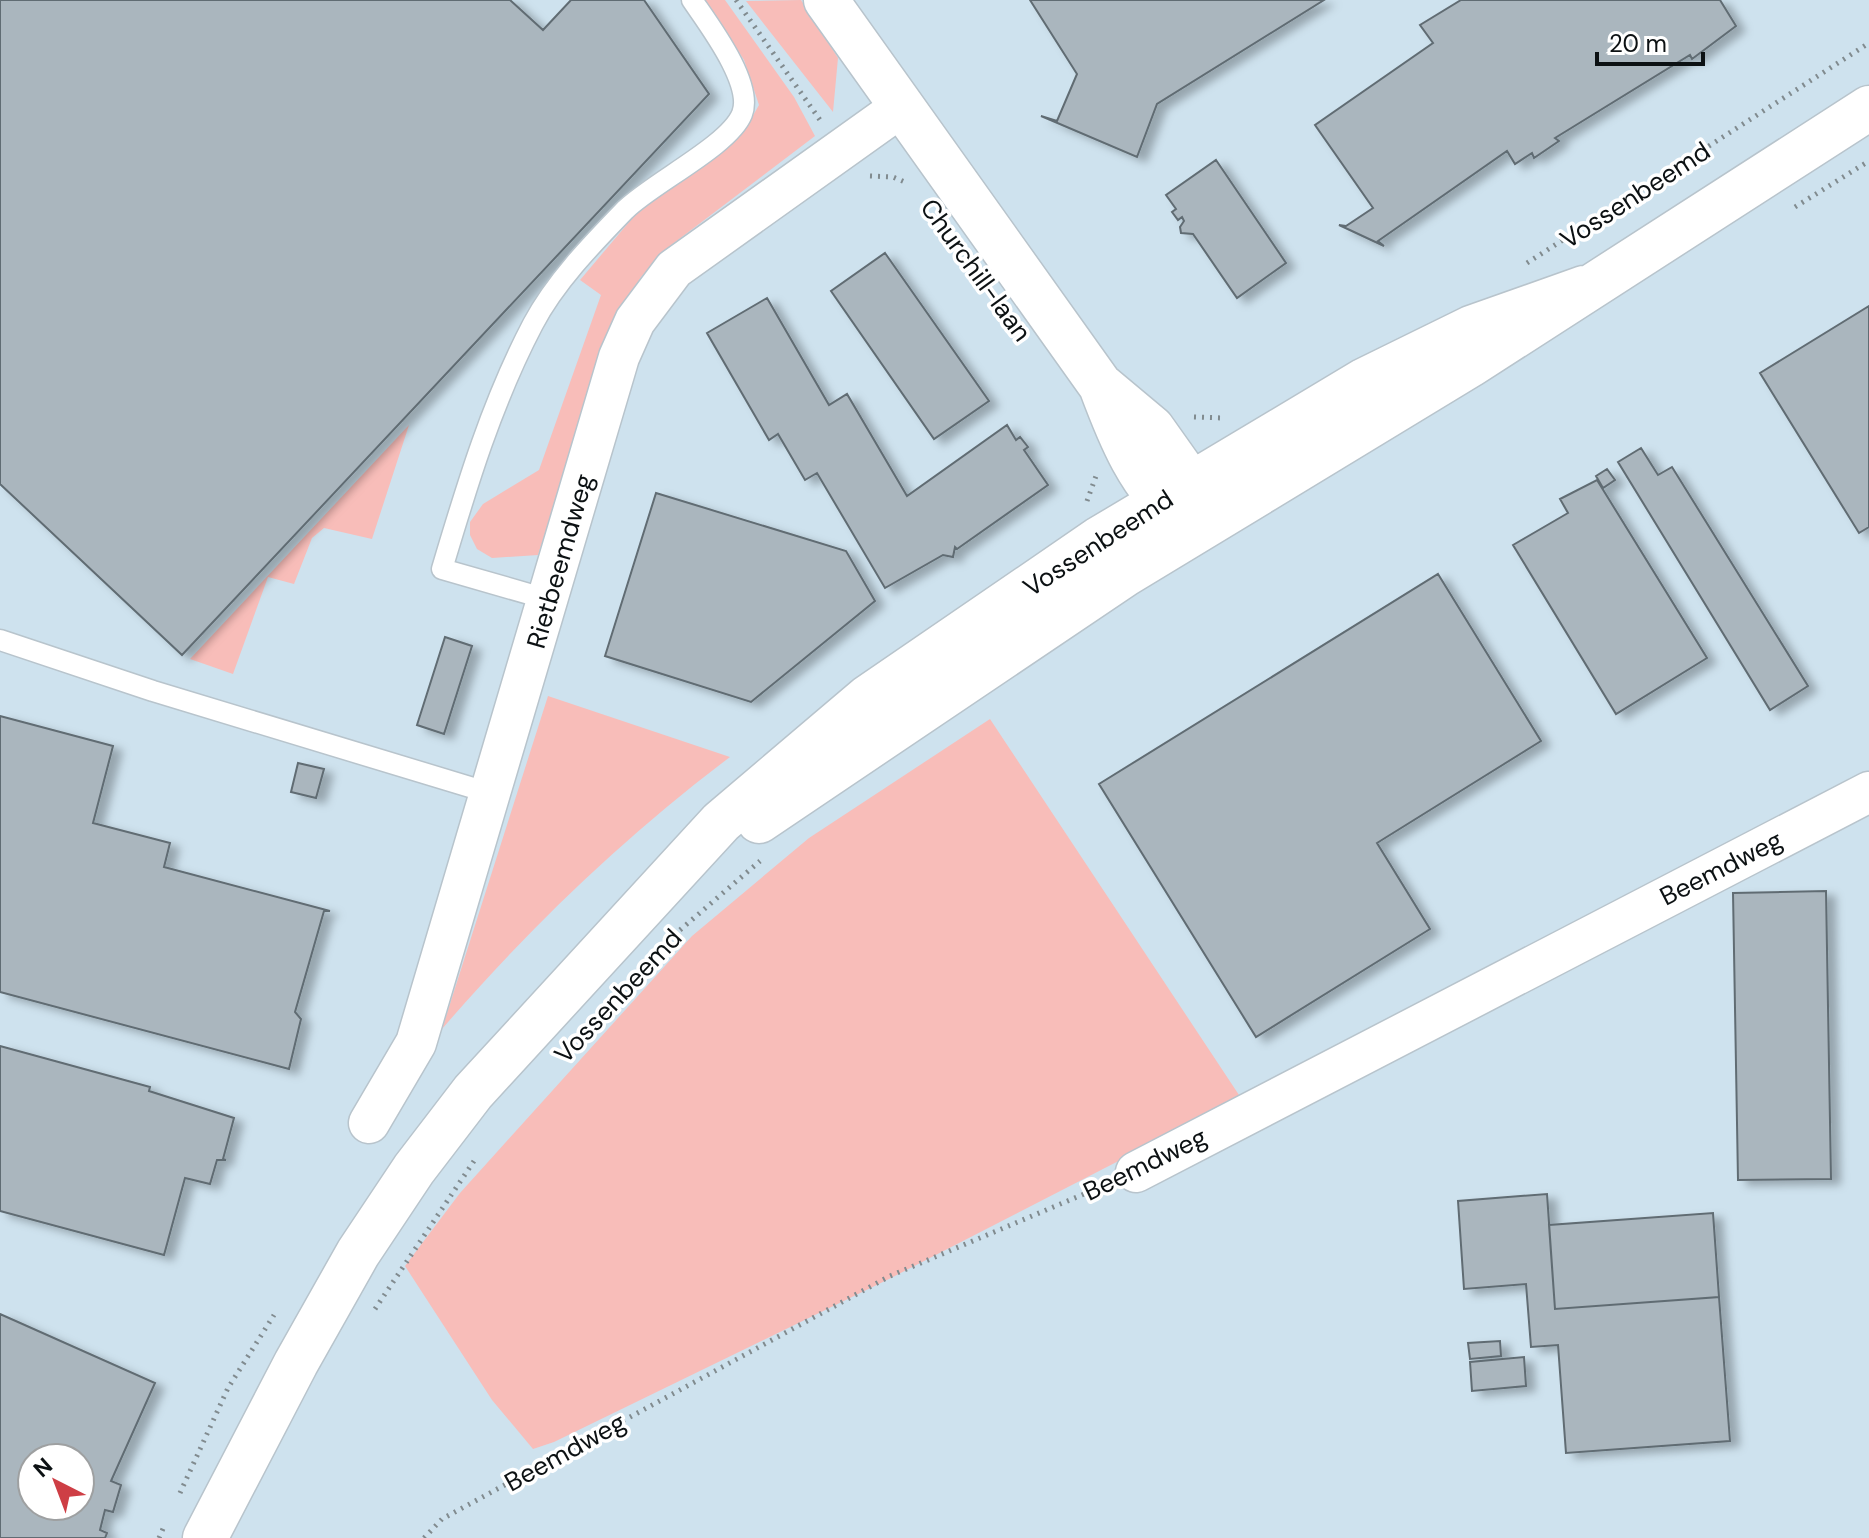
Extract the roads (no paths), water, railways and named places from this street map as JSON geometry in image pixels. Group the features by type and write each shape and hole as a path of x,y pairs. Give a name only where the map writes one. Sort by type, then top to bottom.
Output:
{"main road":[{"name":"Churchill-laan","path":"826,0 1101,386 1125,447 1176,492 1196,533"},
{"name":"Vossenbeemd","path":"667,883 1124,575 1470,365 1584,288 1869,108"},
{"name":"Vossenbeemd","path":"205,1538 296,1363 358,1253 414,1169 473,1092 721,822 867,698 1099,539 1365,380 1471,328 1584,288"}],"street":[{"name":"Rietbeemdweg","path":"369,1123 416,1043 493,794 619,357 635,321 674,269 901,107"},
{"name":"Beemdweg","path":"1136,1172 1869,792"}],"lane":[{"path":"550,600 442,569 479,443 534,322 579,260 628,207 718,141 742,113 741,86 722,45 692,0"},
{"path":"0,640 153,691 493,794"}]}
